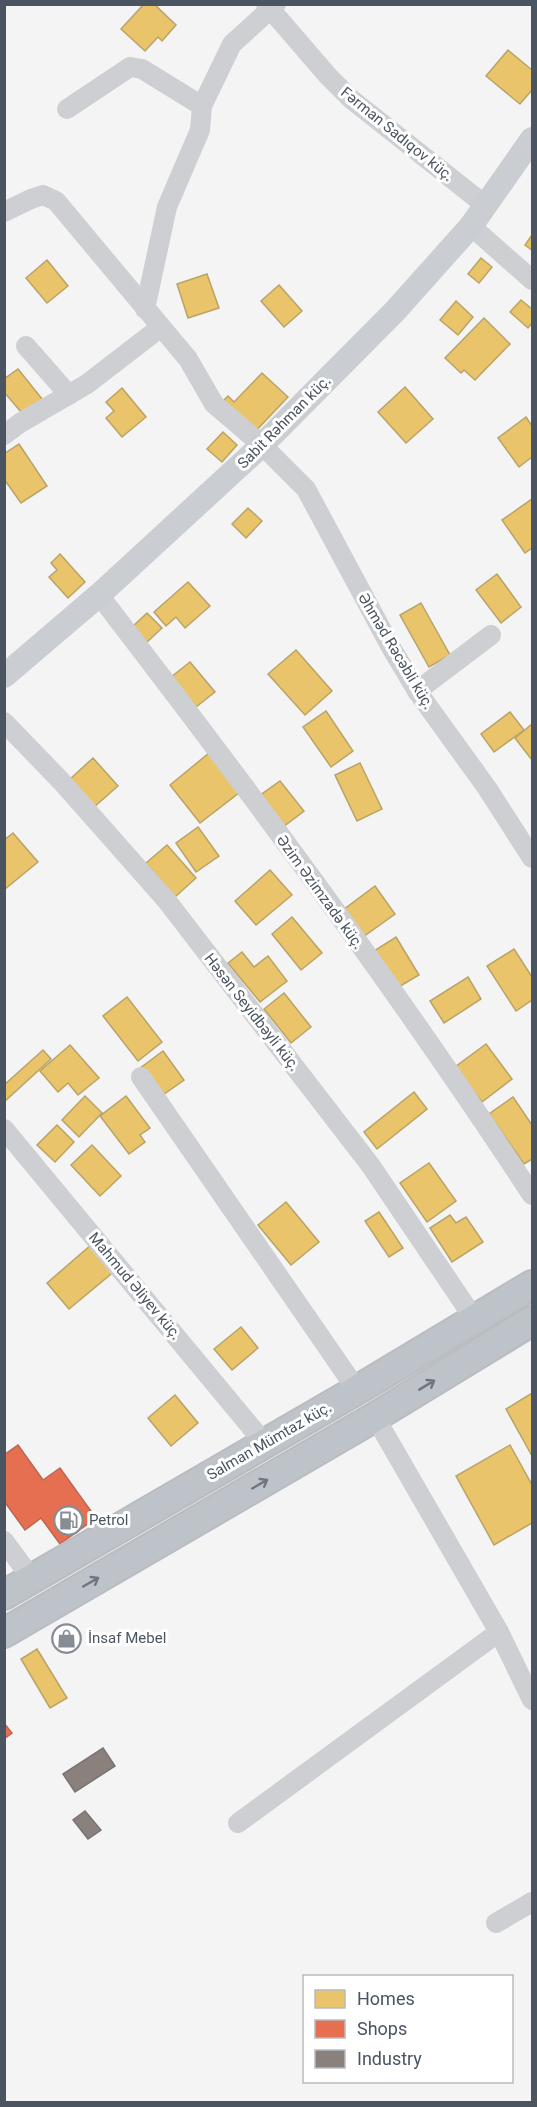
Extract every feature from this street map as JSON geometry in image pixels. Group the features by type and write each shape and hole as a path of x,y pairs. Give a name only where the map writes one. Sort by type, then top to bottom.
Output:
{"highway":[{"name":"Salman Mümtaz küç.","path":"4,1595 357,1390 532,1285"},
{"path":"4,1633 375,1417 532,1321"},
{"path":"357,1390 375,1417"},
{"path":"163,1502 180,1530"},
{"path":"32,1579 50,1606"}],"main road":[{"name":"Sabit Rəhman küç.","path":"4,676 99,594 262,445 395,311 471,226 532,139"}],"street":[{"path":"145,309 167,207 200,130 202,106 232,44 271,6"},
{"name":"Fərman Sadıqov küç.","path":"271,6 328,76 351,99 485,205"},
{"path":"67,109 130,67 142,69 202,106"},
{"name":"Əhməd Rəcəbli küç.","path":"4,212 43,195 56,201 188,358 214,404 262,445 306,489 417,691 487,788 532,858"},
{"path":"471,226 532,280"},
{"path":"4,435 20,423 87,384 160,327"},
{"path":"26,346 69,395"},
{"name":"Əzim Əzimzadə küç.","path":"99,594 208,736 453,1075 532,1195"},
{"path":"417,691 491,635"},
{"name":"Həsən Seyidbəyli küç.","path":"4,722 61,781 167,901 370,1166 475,1320"},
{"path":"141,1077 357,1390"},
{"name":"Mahmud Əliyev küç.","path":"4,1129 265,1444"},
{"path":"375,1417 499,1632 532,1700"},
{"path":"4,1541 32,1579"},
{"path":"238,1823 499,1632"},
{"path":"496,1923 532,1902"}],"building: Homes":[{"path":"144,4 154,4 176,25 162,41 158,37 145,51 121,29"},
{"path":"508,50 532,70 532,90 520,104 486,76"},
{"path":"532,235 532,250 525,245"},
{"path":"481,258 492,267 479,283 468,274"},
{"path":"47,260 68,286 47,303 26,278"},
{"path":"207,274 219,308 188,318 177,284"},
{"path":"279,285 302,311 284,327 261,301"},
{"path":"521,300 532,309 532,323 528,328 510,312"},
{"path":"456,301 473,317 458,335 440,320"},
{"path":"484,318 510,344 475,380 464,370 461,373 445,358"},
{"path":"18,369 46,404 27,419 4,392 4,379"},
{"path":"262,373 288,397 253,434 221,403 228,396 234,402"},
{"path":"405,387 433,419 406,443 378,412"},
{"path":"122,388 146,417 122,437 106,418 114,411 106,402"},
{"path":"526,417 532,426 532,457 519,467 498,438"},
{"path":"223,432 237,445 222,462 207,449"},
{"path":"19,444 47,486 21,503 4,479 4,454"},
{"path":"532,499 532,548 525,553 502,520"},
{"path":"248,508 262,521 246,538 232,524"},
{"path":"60,554 85,582 68,598 49,577 57,570 51,563"},
{"path":"497,574 521,607 501,623 476,590"},
{"path":"188,582 210,606 185,628 176,617 166,626 154,612"},
{"path":"421,603 450,655 429,667 400,615"},
{"path":"147,613 162,628 146,643 131,628"},
{"path":"296,650 332,691 305,715 268,674"},
{"path":"190,662 215,692 196,707 171,677"},
{"path":"326,711 353,751 331,767 303,727"},
{"path":"510,712 524,730 494,752 481,734"},
{"path":"532,724 532,760 515,738"},
{"path":"209,753 240,792 200,823 170,785"},
{"path":"93,758 118,786 94,807 69,780"},
{"path":"360,763 382,809 357,821 335,775"},
{"path":"280,781 304,811 283,827 259,796"},
{"path":"198,827 219,856 196,872 176,843"},
{"path":"13,833 38,862 4,890 4,840"},
{"path":"167,845 196,878 175,897 146,863"},
{"path":"270,870 292,895 256,925 235,901"},
{"path":"375,886 395,914 363,937 343,910"},
{"path":"292,917 322,953 301,970 272,934"},
{"path":"396,937 419,975 397,988 374,951"},
{"path":"514,949 532,977 532,1000 516,1011 487,966"},
{"path":"242,952 254,967 268,956 287,981 260,1002 228,963"},
{"path":"468,977 481,999 444,1023 430,1001"},
{"path":"284,993 311,1027 291,1043 264,1009"},
{"path":"127,997 162,1042 138,1061 103,1016"},
{"path":"486,1044 512,1079 482,1102 455,1067"},
{"path":"70,1045 99,1078 78,1095 68,1083 58,1092 40,1071"},
{"path":"43,1050 51,1059 4,1102 4,1085"},
{"path":"163,1051 184,1080 160,1097 139,1069"},
{"path":"414,1092 427,1109 377,1149 364,1132"},
{"path":"85,1096 102,1113 79,1137 62,1120"},
{"path":"126,1096 150,1128 140,1135 145,1142 129,1154 100,1116"},
{"path":"513,1097 532,1125 532,1159 524,1164 489,1114"},
{"path":"57,1125 74,1142 55,1162 37,1145"},
{"path":"92,1145 121,1176 100,1196 71,1165"},
{"path":"429,1163 456,1201 427,1222 400,1183"},
{"path":"286,1202 319,1242 291,1265 258,1225"},
{"path":"379,1212 403,1248 389,1257 365,1221"},
{"path":"450,1215 456,1223 466,1217 483,1242 452,1262 430,1228"},
{"path":"99,1238 122,1265 69,1309 47,1283"},
{"path":"241,1327 258,1348 232,1370 214,1349"},
{"path":"532,1393 532,1456 506,1409"},
{"path":"175,1395 198,1423 171,1446 148,1418"},
{"path":"510,1445 532,1485 532,1523 494,1545 456,1476"},
{"path":"37,1649 67,1698 50,1708 21,1659"}],"building: Shops":[{"path":"18,1445 43,1480 60,1468 96,1518 60,1544 41,1518 25,1530 4,1501 4,1455"},
{"path":"4,1723 12,1733 4,1739"}],"building: Industry":[{"path":"103,1748 115,1766 75,1792 63,1774"},
{"path":"85,1811 101,1830 88,1839 73,1820"}],"place":[{"name":"Petrol","path":"68,1520"},
{"name":"İnsaf Mebel","path":"67,1638"}]}
